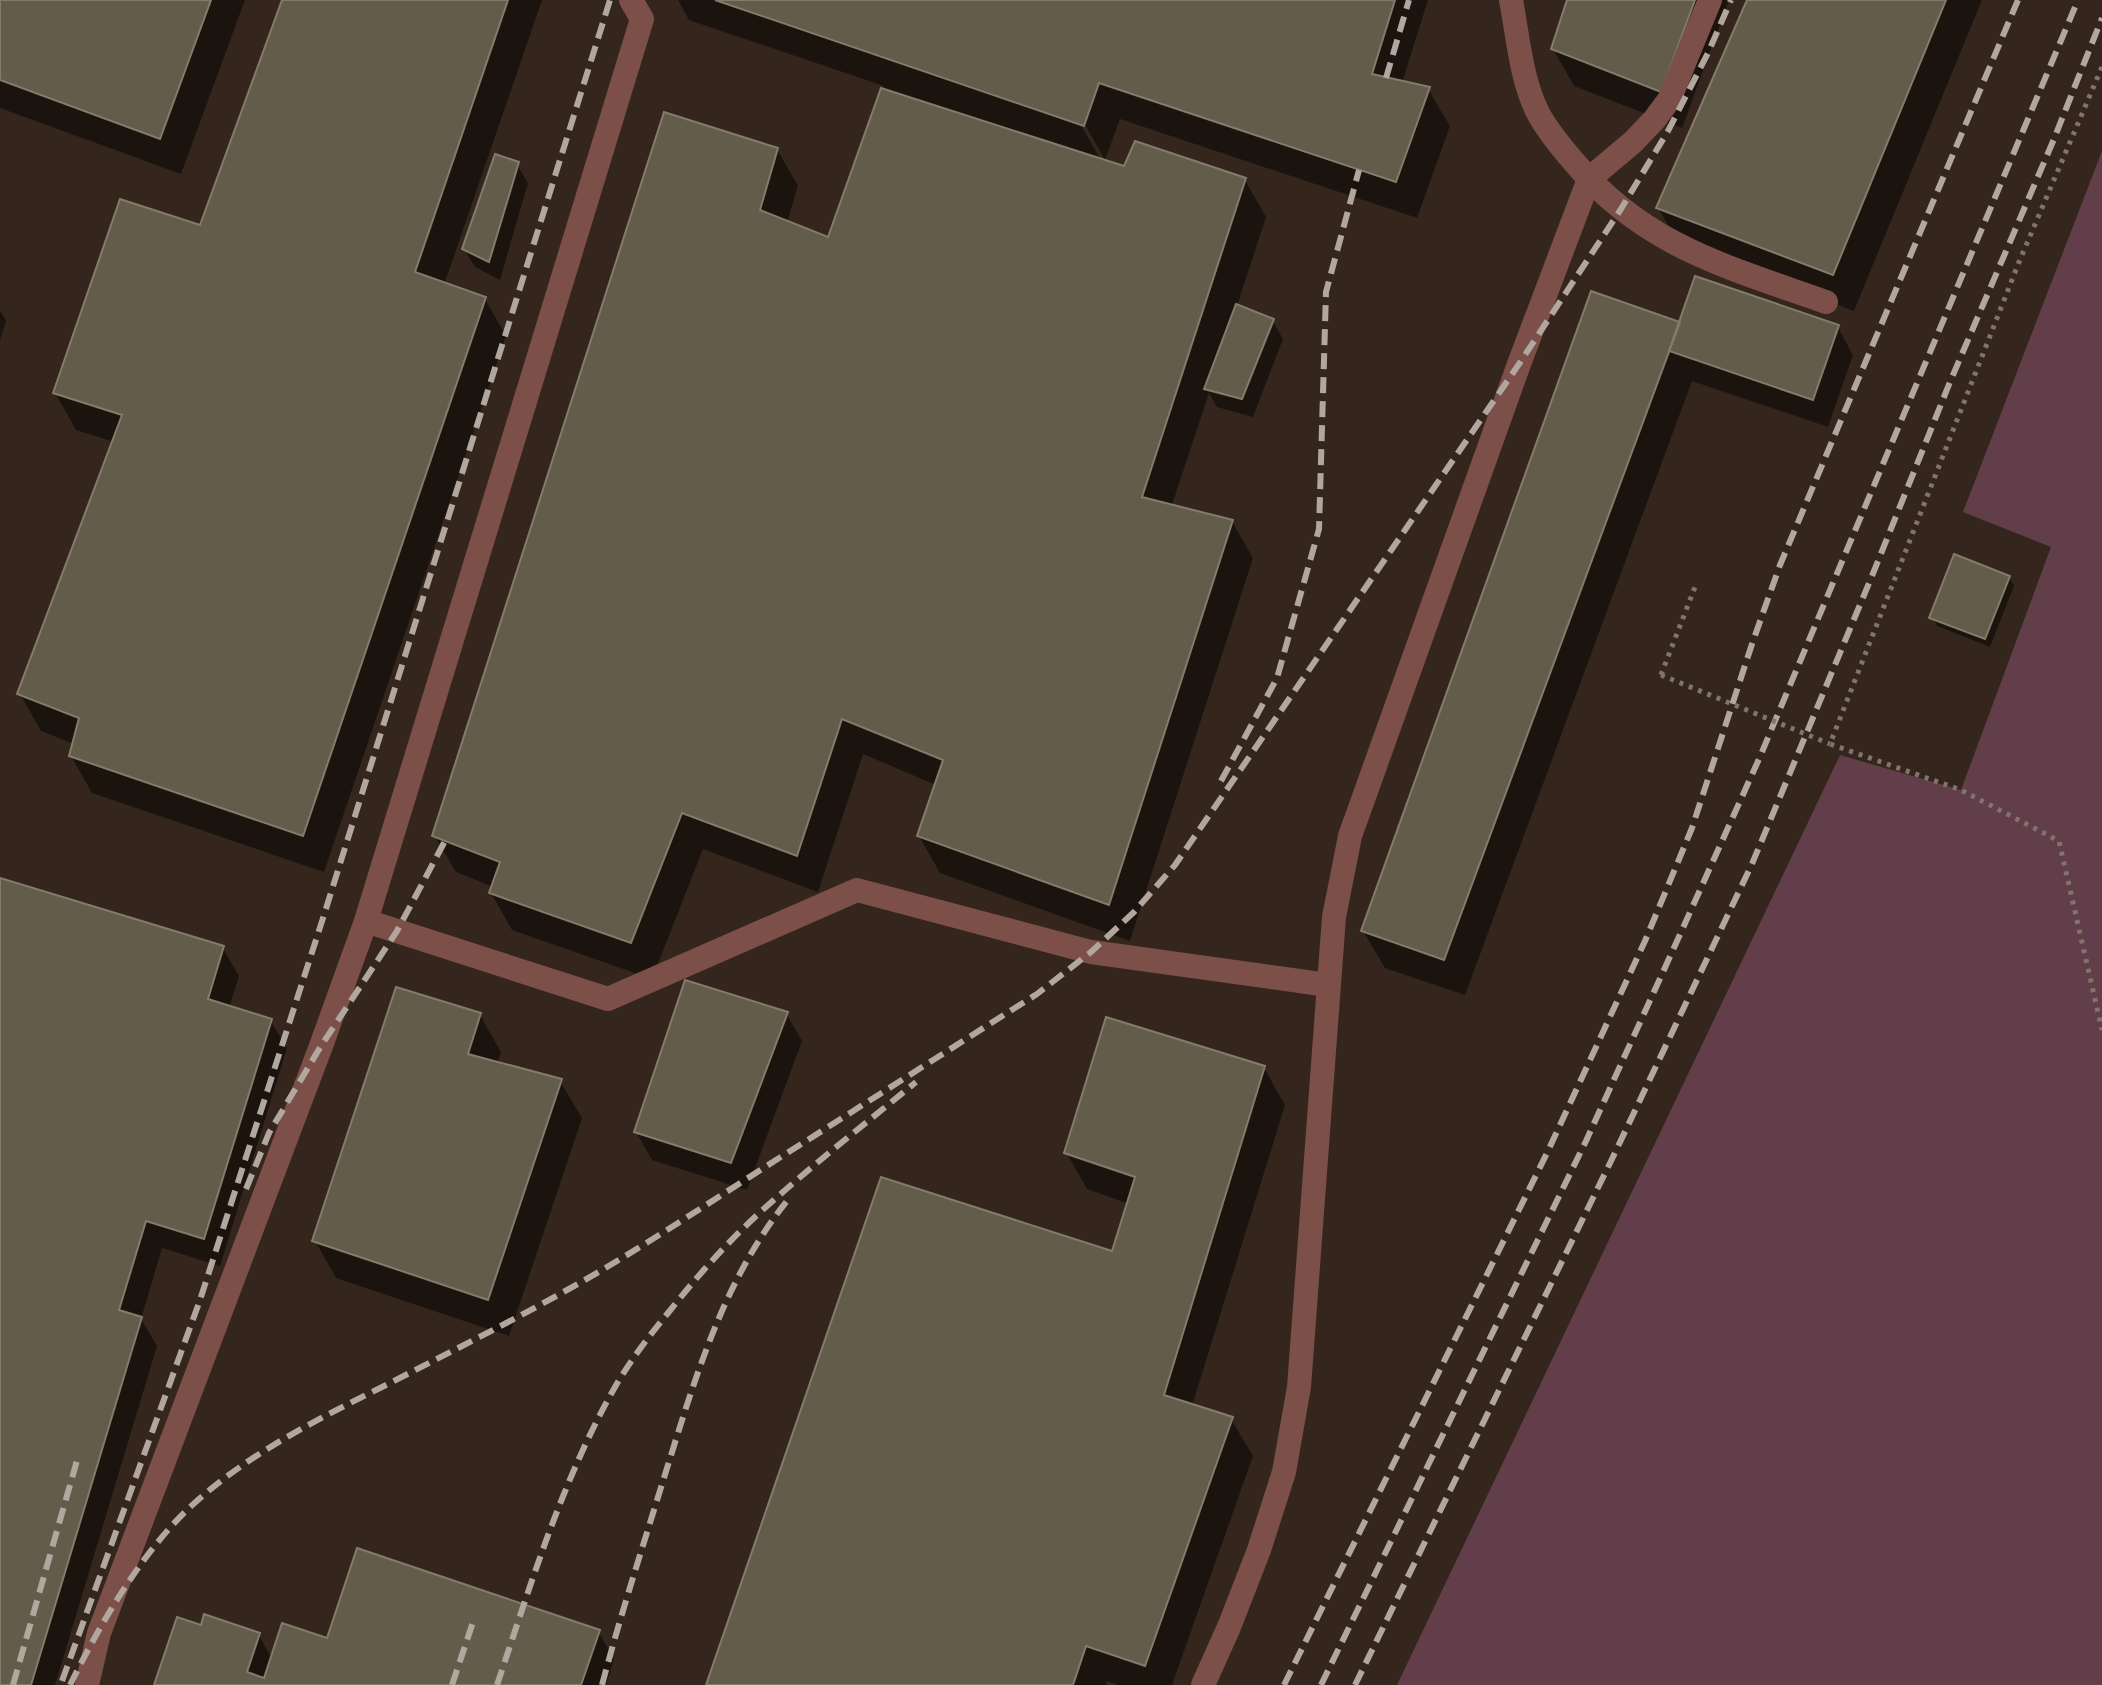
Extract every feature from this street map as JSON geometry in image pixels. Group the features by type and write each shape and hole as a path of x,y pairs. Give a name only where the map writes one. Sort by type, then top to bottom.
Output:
{"lane":[{"path":"87,1685 99,1633 366,921 642,19 631,0"},
{"path":"1511,0 1525,74 1538,112 1559,144 1589,179 1621,209 1654,233 1693,253 1826,302"},
{"path":"1203,1685 1259,1550 1284,1472 1299,1387 1334,917 1350,836 1589,179 1633,142 1669,100 1710,0"},
{"path":"366,921 608,999 857,890 1091,952 1328,985"}],"path":[{"path":"1830,744 2019,262 2102,67"},
{"path":"1695,587 1661,675 1830,744 1961,790 2059,841 2102,1030"}],"shaded area":[{"path":"2102,151 2102,1685 1397,1685 1840,755 1961,790 2051,547 1963,512"}],"building":[{"path":"0,0 211,0 160,139 0,80"},
{"path":"282,0 508,0 415,272 486,297 303,836 69,756 79,718 17,694 122,415 53,393 120,199 200,225"},
{"path":"715,0 1395,0 1372,74 1430,87 1396,182 1099,83 1084,126"},
{"path":"1567,0 1695,0 1661,92 1551,49"},
{"path":"1747,0 1946,0 1833,275 1656,208"},
{"path":"881,88 1124,166 1135,141 1246,178 1142,497 1233,520 1109,905 917,836 943,760 842,719 797,856 682,813 631,943 489,893 500,862 432,836 664,112 778,148 760,210 828,237"},
{"path":"495,154 519,162 489,262 462,249"},
{"path":"1695,276 1839,325 1813,400 1669,351"},
{"path":"1591,291 1680,322 1444,960 1361,931"},
{"path":"1236,304 1274,319 1242,399 1204,389"},
{"path":"1954,554 2010,576 1985,639 1929,618"},
{"path":"0,878 224,946 208,999 272,1019 204,1239 146,1221 119,1310 142,1317 31,1685 0,1685"},
{"path":"685,980 788,1012 731,1163 634,1132"},
{"path":"396,987 481,1013 468,1054 562,1079 488,1300 312,1241"},
{"path":"1106,1017 1265,1066 1164,1395 1233,1417 1145,1666 1086,1646 1073,1685 706,1685 881,1177 1112,1251 1135,1177 1064,1153"},
{"path":"357,1548 600,1630 581,1685 154,1685 177,1617 201,1625 204,1614 260,1633 247,1672 264,1678 282,1623 327,1638"}],"railway":[{"path":"62,1681 200,1300 324,915 610,0"},
{"path":"1386,78 1409,0"},
{"path":"70,1685 107,1616 153,1548 188,1509 233,1472 309,1425 523,1314 646,1243 1037,994 1091,952 1134,912 1175,865 1519,364 1621,209 1668,131 1731,0"},
{"path":"1284,1685 1548,1151 1645,941 1692,828 1780,565 2018,0"},
{"path":"1321,1685 1586,1141 1759,759 2078,0"},
{"path":"1355,1685 1752,864 2102,18"},
{"path":"1221,781 1277,678 1319,529 1326,292 1359,170"},
{"path":"246,1189 269,1133 321,1046 397,931 445,841"},
{"path":"497,1685 563,1496 596,1422 633,1358 691,1285 741,1231 804,1174 916,1082"},
{"path":"602,1685 675,1444 713,1332 747,1261 791,1196"},
{"path":"13,1685 78,1457"},
{"path":"452,1685 474,1619"}]}
